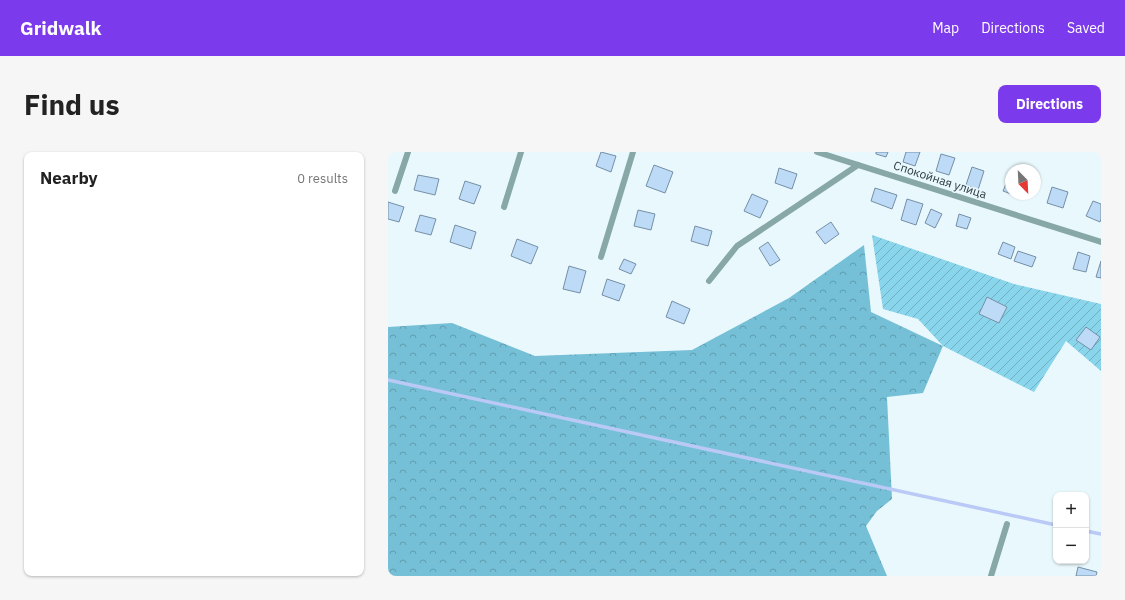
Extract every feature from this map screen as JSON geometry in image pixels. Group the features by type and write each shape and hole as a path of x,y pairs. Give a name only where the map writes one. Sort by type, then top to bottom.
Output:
{"lane":[{"path":"395,191 408,152"},
{"path":"504,207 521,152"},
{"path":"601,257 632,152"},
{"name":"Спокойная улица","path":"817,152 1101,242"},
{"path":"709,282 737,246 858,165"},
{"path":"990,576 1007,524"}],"green space":[{"path":"864,245 871,312 943,346 923,393 887,397 892,499 877,511 866,526 887,576 388,576 388,327 452,323 535,356 692,350 789,298"}],"shaded area":[{"path":"872,235 1014,284 1101,304 1101,371 1066,341 1034,392 943,346 918,319 883,309"}],"building":[{"path":"601,152 616,156 611,172 596,166"},
{"path":"876,152 888,152 886,157 876,154"},
{"path":"906,152 920,152 915,166 903,162"},
{"path":"941,154 955,158 949,175 936,171"},
{"path":"654,165 673,172 665,193 646,186"},
{"path":"972,167 984,171 978,190 966,185"},
{"path":"779,168 797,174 792,189 775,183"},
{"path":"418,175 439,179 435,195 414,190"},
{"path":"465,181 481,186 474,204 459,199"},
{"path":"1052,187 1068,192 1063,208 1047,203"},
{"path":"875,188 897,195 892,209 871,201"},
{"path":"752,194 768,201 760,218 744,211"},
{"path":"907,199 923,204 916,225 901,220"},
{"path":"1093,201 1101,204 1100,222 1086,216"},
{"path":"388,202 404,207 399,222 388,219"},
{"path":"931,209 942,214 935,228 925,223"},
{"path":"638,210 655,214 651,230 634,226"},
{"path":"959,214 971,218 967,229 956,226"},
{"path":"420,215 436,219 431,235 415,231"},
{"path":"831,222 839,234 825,244 816,232"},
{"path":"455,225 476,232 471,249 450,242"},
{"path":"695,226 712,231 708,246 691,241"},
{"path":"517,239 538,247 531,264 511,256"},
{"path":"768,242 780,260 770,266 759,248"},
{"path":"1003,242 1015,247 1011,259 998,254"},
{"path":"1018,251 1036,257 1032,267 1014,261"},
{"path":"1078,252 1090,256 1086,272 1073,269"},
{"path":"624,259 636,264 631,274 619,269"},
{"path":"1101,261 1101,278 1096,277"},
{"path":"569,266 586,271 580,293 563,289"},
{"path":"607,279 625,285 619,301 602,295"},
{"path":"987,297 1007,307 999,323 979,314"},
{"path":"672,301 690,309 684,324 666,317"},
{"path":"1086,327 1100,337 1091,350 1076,340"},
{"path":"1078,567 1097,572 1096,576 1076,576"}],"waterway":[{"path":"388,380 1053,524"},
{"path":"1089,532 1101,534"}]}
